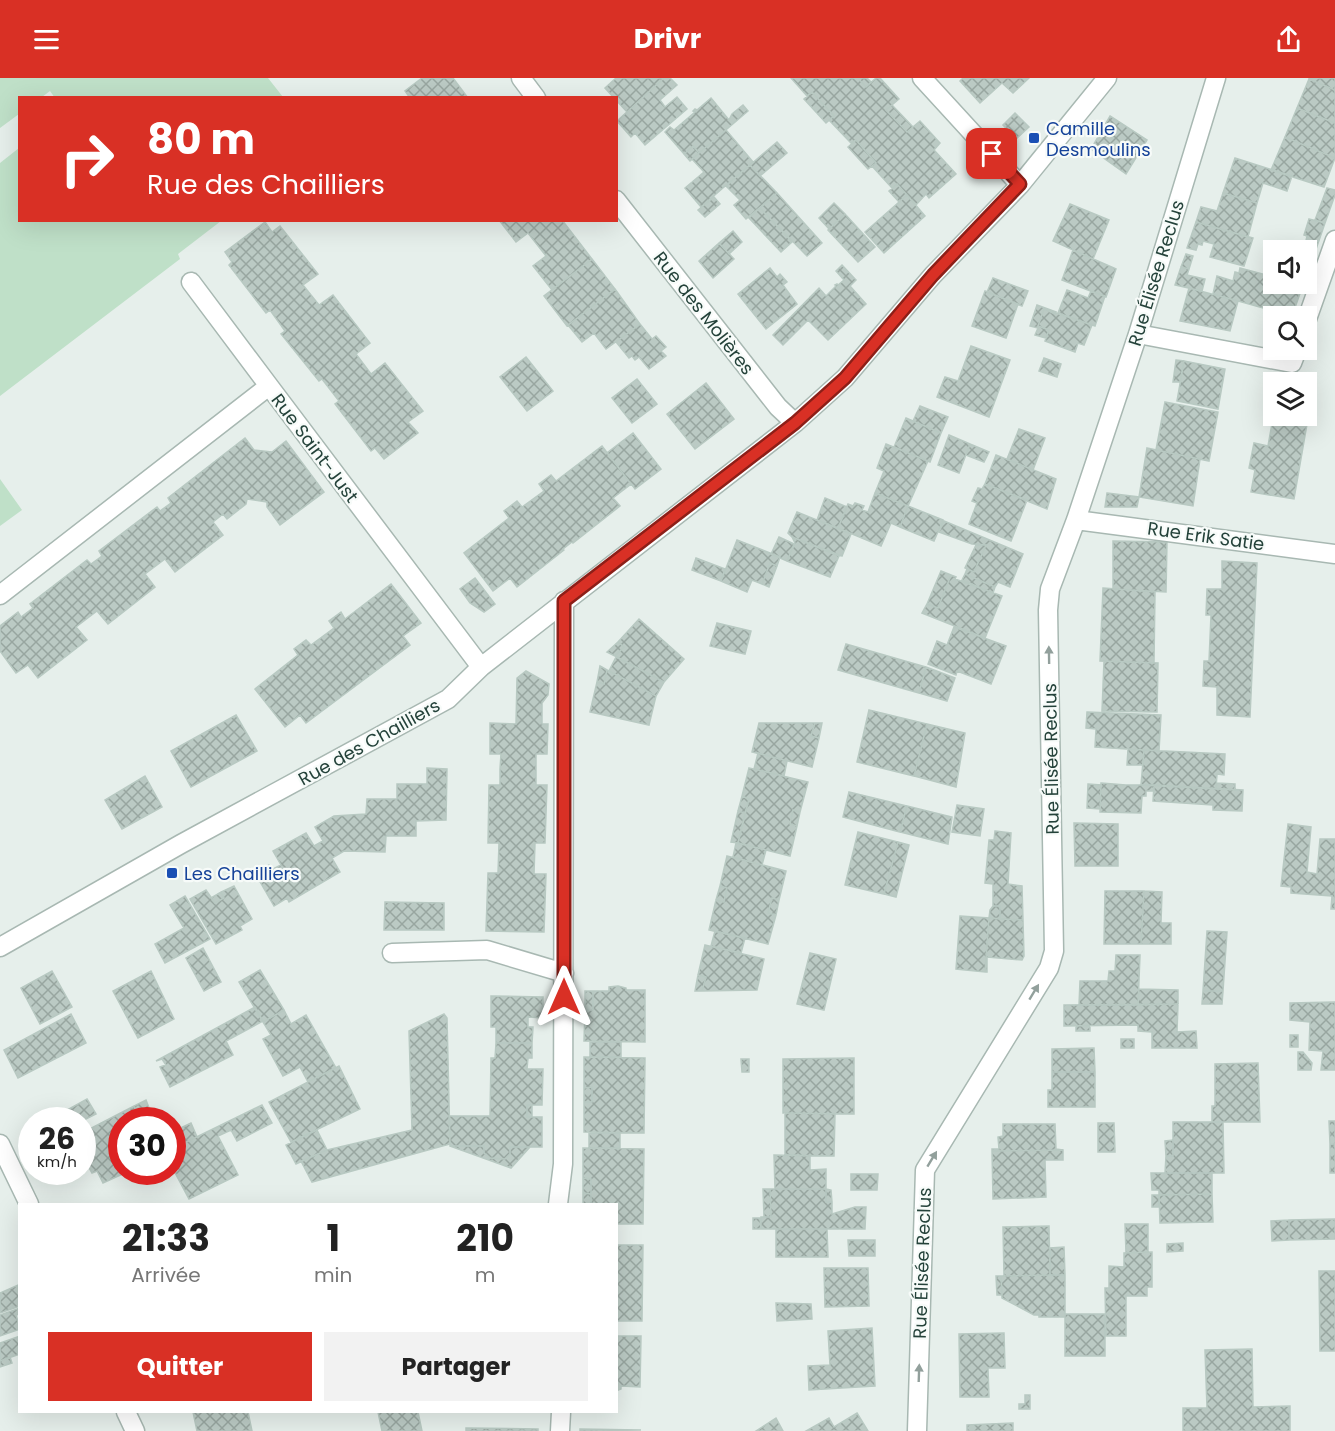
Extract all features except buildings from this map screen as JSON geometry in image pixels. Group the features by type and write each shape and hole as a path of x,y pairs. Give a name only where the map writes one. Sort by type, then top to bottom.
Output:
{"street":[{"path":"521,78 534,96"},
{"path":"922,78 1020,184"},
{"name":"Rue des Chailliers","path":"0,947 181,844 448,699 481,667 795,423 845,378 933,275 1020,184 1107,78"},
{"name":"Rue Élisée Reclus","path":"917,1431 925,1170 1049,968 1054,951 1048,610 1050,589 1076,520 1138,334 1216,78"},
{"name":"Rue des Molières","path":"618,203 778,407 795,423"},
{"path":"1312,306 1335,240"},
{"path":"191,282 269,386"},
{"path":"1138,334 1263,358"},
{"path":"1276,360 1292,363 1293,360"},
{"name":"Rue Saint-Just","path":"0,595 269,386 481,667"},
{"name":"Rue Erik Satie","path":"1076,520 1335,554"},
{"path":"558,1203 563,1164 564,601"},
{"path":"393,954 487,950 564,973"},
{"path":"0,1144 29,1203"},
{"path":"126,1413 135,1431"},
{"path":"560,1431 561,1413"}],"green space":[{"path":"0,78 268,78 282,96 54,96 50,91 43,96 18,96 18,115 0,128"},
{"path":"18,149 18,222 220,222 178,254 180,259 0,396 0,163"},
{"path":"0,479 22,510 0,526"}],"place":[{"name":"Camille Desmoulins","path":"1034,138"},
{"name":"Les Chailliers","path":"172,873"}],"route":[{"path":"564,997 564,601 795,423 845,378 933,275 1020,184 992,154"}]}
